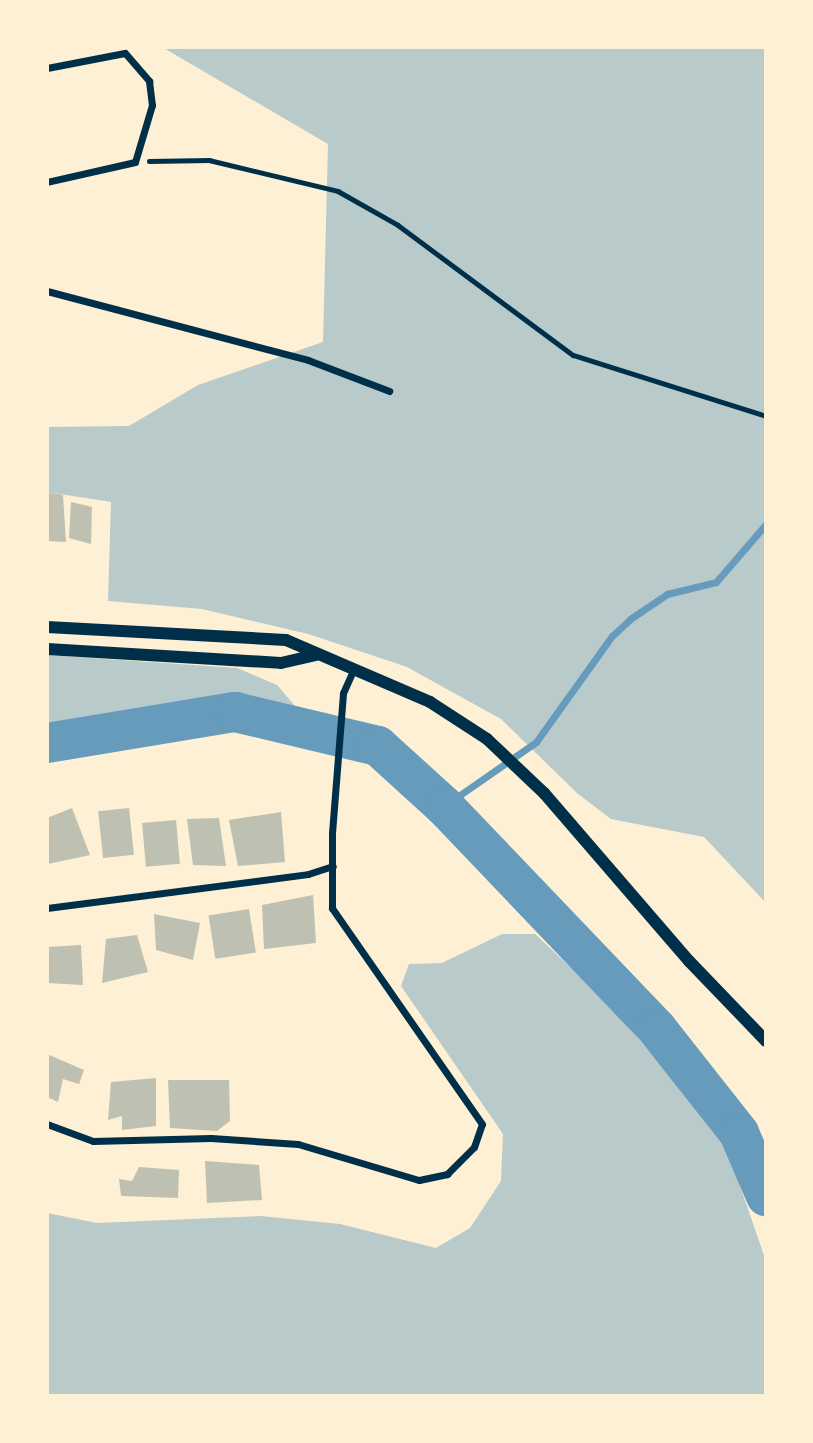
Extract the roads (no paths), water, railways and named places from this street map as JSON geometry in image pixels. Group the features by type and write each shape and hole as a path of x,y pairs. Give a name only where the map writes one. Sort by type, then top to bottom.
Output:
{"street":[{"path":"47,68 125,53 149,81 152,105 135,162 47,182"},
{"path":"47,291 308,360 389,391"},
{"path":"47,627 286,640 430,702 487,739 544,793 690,961 766,1041"},
{"path":"47,649 281,663 316,655"},
{"path":"47,1124 93,1141 211,1138 298,1144 419,1180 447,1174 474,1147 482,1124 342,927 332,908 332,833 343,693 354,668"},
{"path":"47,908 308,874 333,866"}],"waterway":[{"path":"444,806 536,742 612,636 630,619 667,594 716,582 766,524"},
{"path":"47,743 235,712 378,746 444,806 657,1029 739,1133 766,1196"}]}
